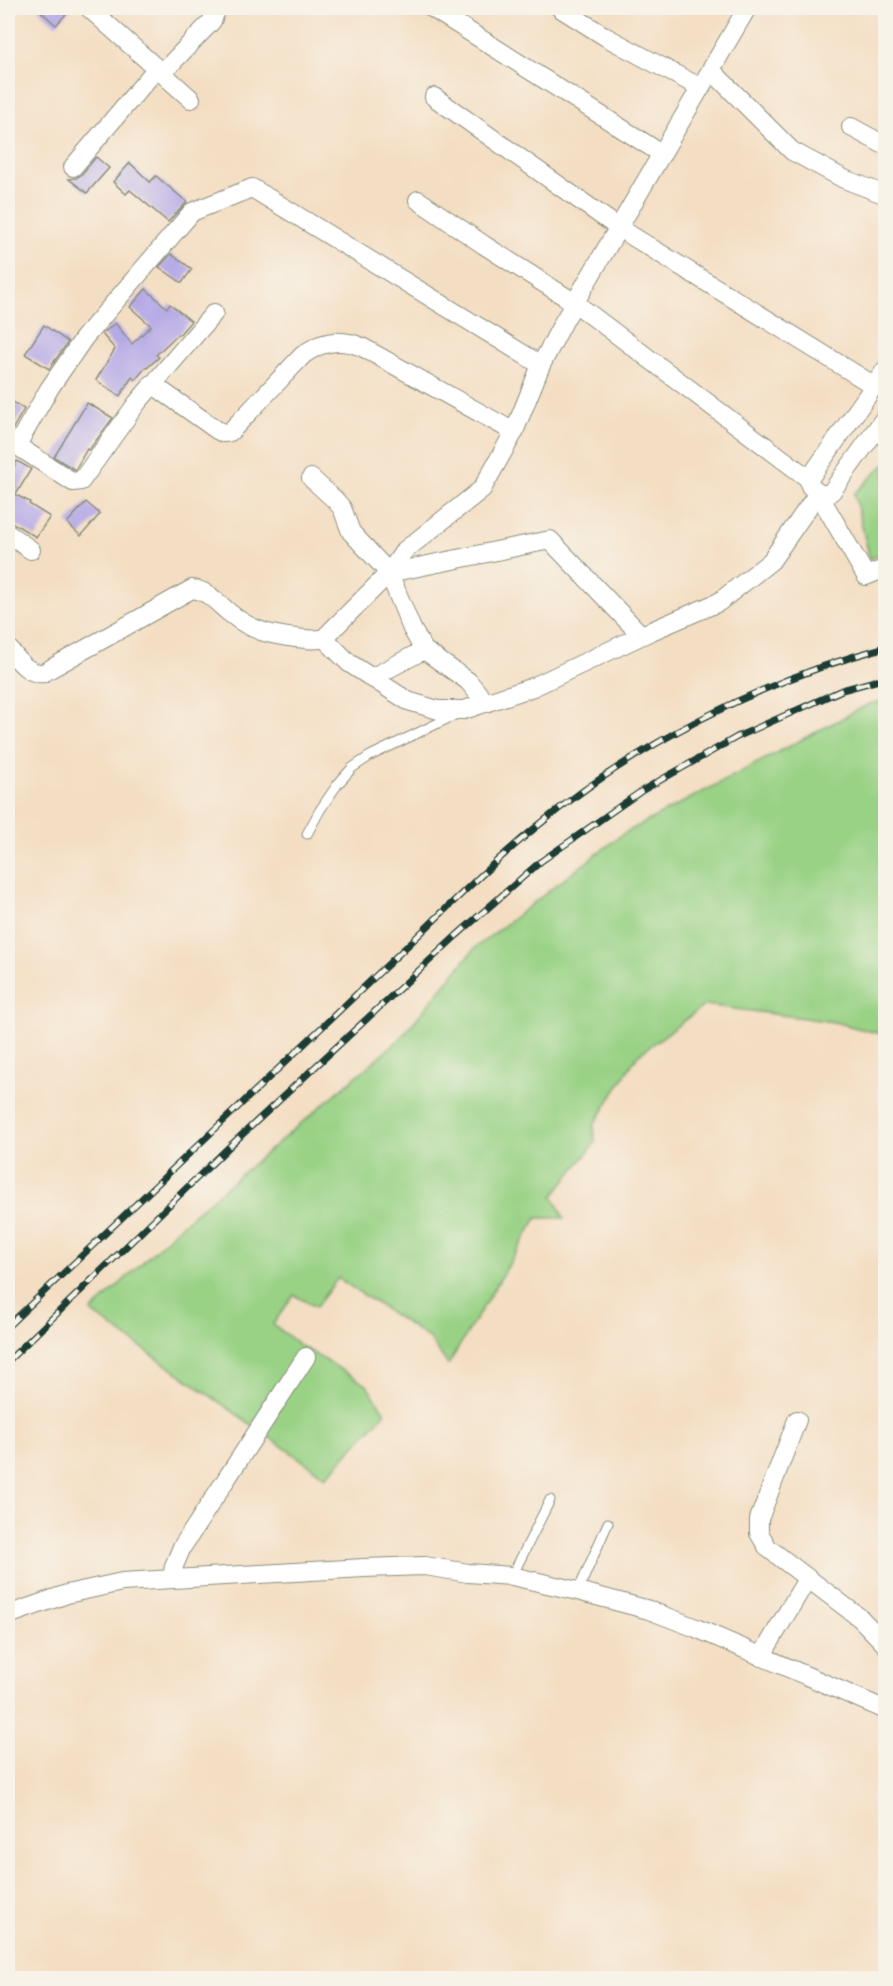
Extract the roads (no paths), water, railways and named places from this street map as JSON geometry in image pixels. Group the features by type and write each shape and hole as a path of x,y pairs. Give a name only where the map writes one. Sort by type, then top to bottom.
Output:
{"street":[{"path":"74,167 159,70 212,21 217,8"},
{"path":"432,8 662,154"},
{"path":"560,8 606,38 701,88"},
{"path":"8,648 29,671 37,674 43,673 192,589 204,592 232,616 258,631 270,635 316,640 324,638 389,573 404,551 482,489 514,432 541,365 574,303 747,8"},
{"path":"99,11 191,99"},
{"path":"712,71 792,151 844,179 885,195"},
{"path":"434,97 619,228 873,385"},
{"path":"851,127 885,146"},
{"path":"214,313 124,418 81,481 73,482 12,442 84,339 192,212 252,188 541,365"},
{"path":"418,200 574,303 826,495 832,491 885,416"},
{"path":"152,384 216,430 223,433 230,432 303,355 328,342 342,342 362,347 514,432"},
{"path":"324,638 349,663 408,702 438,710 464,710 533,687 719,602 771,561 813,486 873,385 885,369"},
{"path":"311,478 342,508 351,532 389,573 412,629 424,650 468,681 486,703"},
{"path":"813,486 866,576 885,567"},
{"path":"8,534 31,549"},
{"path":"389,573 550,540 641,636"},
{"path":"371,678 424,650"},
{"path":"172,1578 182,1547 306,1357"},
{"path":"797,1420 759,1520 759,1533 768,1548 860,1618 885,1641"},
{"path":"8,1615 67,1594 122,1582 426,1566 468,1573 512,1576 650,1610 885,1710"},
{"path":"761,1657 807,1579"}],"lane":[{"path":"307,834 337,784 352,768 370,756 464,710"},
{"path":"512,1576 550,1500"},
{"path":"578,1591 608,1522"}],"railway":[{"path":"8,1326 478,878 535,828 614,769 701,719 792,678 886,647"},
{"path":"8,1361 231,1145 456,936 540,862 643,790 737,737 842,690 886,678"}]}
